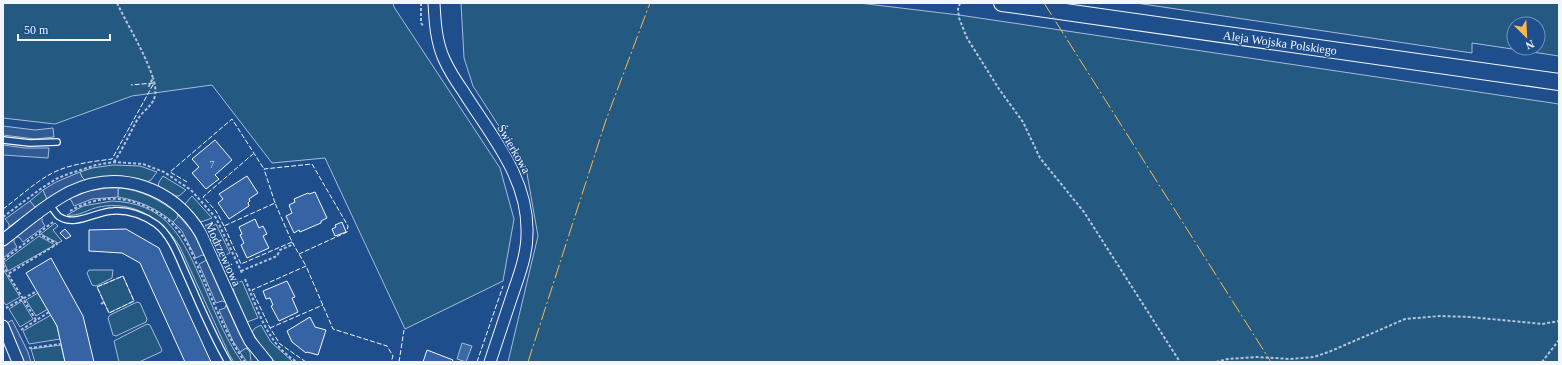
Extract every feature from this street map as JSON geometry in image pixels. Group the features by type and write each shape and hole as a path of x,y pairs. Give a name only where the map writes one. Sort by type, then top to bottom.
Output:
{"main road":[{"name":"Aleja Wojska Polskiego","path":"1002,3 1559,82"}],"street":[{"name":"Świerkowa","path":"434,3 434,21 444,59 461,88 504,153 515,174 525,204 527,235 522,265 490,362"},
{"name":"Modrzewiowa","path":"3,240 70,192 90,185 108,182 126,182 146,187 163,194 192,220 201,234 250,341 267,362"},
{"path":"3,326 18,362"}],"lane":[{"path":"3,140 30,143 57,142"},
{"path":"50,205 60,217 75,221 100,213 113,211 129,212 145,217 164,231 172,244 208,324 228,362"}],"path":[{"path":"114,162 126,144 136,122 152,103 156,88 140,45 117,3"},
{"path":"960,3 958,9 959,18 967,38 999,90 1023,122 1040,158 1084,212 1180,362"},
{"path":"148,88 153,78"},
{"path":"3,260 60,217 80,205 113,198 127,200 142,205 158,212 169,220 181,234 231,341 245,362"},
{"path":"8,274 57,244 38,234"},
{"path":"241,271 277,256 280,250 294,244"},
{"path":"3,265 36,320"},
{"path":"245,279 271,338 285,353 297,362"},
{"path":"6,308 36,291"},
{"path":"21,330 49,312"},
{"path":"1216,362 1228,359 1257,357 1290,359 1314,357 1332,351 1405,319 1440,316 1471,317 1542,324 1559,322"},
{"path":"1542,362 1559,340"},
{"path":"28,348 61,344"}],"shaded area":[{"path":"3,3 393,3 394,7 500,168 514,219 503,281 405,329 325,158 272,163 212,85 132,96 55,124 3,118"},
{"path":"461,3 859,3 959,15 1559,104 1559,362 508,362 538,236 526,168 473,86 464,58"},
{"path":"1136,3 1559,3 1559,56 1546,54 1546,16 1506,16 1506,48 1472,43 1472,53"},
{"path":"3,126 35,130 53,128 54,137 35,139 3,135"},
{"path":"3,145 25,148 49,148 48,158 3,155"},
{"path":"113,165 140,166 157,172 151,180 147,182 116,177 85,180 80,172 92,168"},
{"path":"80,172 85,180 66,187 47,199 43,190 56,182"},
{"path":"163,176 186,190 179,196 175,196 158,187"},
{"path":"120,188 150,196 177,213 178,217 173,222 147,206 118,197 118,189"},
{"path":"120,188 118,189 118,197 92,199 74,206 69,199 87,191"},
{"path":"43,190 47,199 34,207 30,201"},
{"path":"192,196 212,218 201,222 185,204"},
{"path":"30,201 36,207 9,227 9,224 5,219"},
{"path":"112,201 130,203 144,207 157,214 177,233 192,260 223,331 242,362 234,362 229,354 180,247 165,228 156,220 135,209 124,206 99,207 75,215 67,215 83,206"},
{"path":"178,215 193,232 205,256 202,255 196,258 182,231 173,222"},
{"path":"42,217 42,221 45,226 23,242 19,237 16,237"},
{"path":"55,223 58,226 53,230 62,241 58,243 41,234"},
{"path":"216,224 230,253 222,257 218,256 207,232 209,228"},
{"path":"39,236 55,245 8,271 4,262"},
{"path":"14,238 14,242 17,247 3,258 3,246"},
{"path":"206,259 225,302 222,301 216,303 199,264"},
{"path":"3,269 20,297 6,305 3,301"},
{"path":"89,270 113,270 112,278 96,286 92,285 87,273"},
{"path":"123,276 134,301 109,313 97,287"},
{"path":"242,281 258,318 247,322 234,292 235,285"},
{"path":"38,293 48,309 36,316 26,300"},
{"path":"22,301 33,319 20,327 9,309"},
{"path":"137,302 140,303 147,319 146,322 116,336 113,335 108,318 110,315"},
{"path":"226,305 248,349 246,348 240,352 233,341 219,310 225,308"},
{"path":"51,315 57,326 60,339 29,344 23,331"},
{"path":"12,320 28,352 31,362 22,362 5,324"},
{"path":"147,324 150,325 162,350 161,352 139,362 119,362 114,341"},
{"path":"261,325 271,342 293,362 275,362 261,346 252,332 255,328"},
{"path":"462,343 472,346 466,362 457,359"},
{"path":"61,345 65,362 35,362 31,349"},
{"path":"246,348 250,352 251,362 247,362 240,352"}],"building":[{"path":"215,140 232,160 215,175 219,179 206,189 192,173 199,167 192,159"},
{"path":"247,176 258,193 249,199 249,206 229,219 218,203 223,199 219,194"},
{"path":"315,192 327,218 321,221 321,223 294,233 286,216 292,213 289,205 295,202 294,199 308,193"},
{"path":"255,219 259,228 263,226 267,234 263,236 269,248 247,258 241,245 244,243 240,235 242,234 239,227"},
{"path":"342,222 346,232 335,236 332,229 336,227 335,225"},
{"path":"65,229 71,236 66,239 60,233"},
{"path":"126,229 159,248 211,362 185,362 140,263 122,253 89,251 89,230"},
{"path":"51,258 83,316 94,362 65,362 57,326 26,273"},
{"path":"287,281 295,297 292,298 298,312 279,321 271,306 273,305 270,298 266,299 263,291"},
{"path":"310,317 315,327 326,330 318,355 306,353 292,342 287,331"},
{"path":"427,350 453,360 452,362 423,362"}],"fence":[{"path":"3,209 47,176 55,172 79,164 112,159 154,83 131,85"},
{"path":"187,182 170,172 232,119 264,169"},
{"path":"224,226 216,211 203,197 253,154"},
{"path":"275,203 264,169 312,164 348,226 347,232 299,254"},
{"path":"292,242 241,264 224,226 275,203 292,242 306,266"},
{"path":"306,362 280,344 270,328 252,290 306,266 333,329 387,346 393,356 391,362"},
{"path":"123,276 134,301 109,313 97,287 123,276"},
{"path":"477,362 503,286"},
{"path":"270,328 323,305"},
{"path":"399,362 404,330"}],"power":[{"path":"528,362 606,120 650,3"},
{"path":"1044,3 1271,362"}]}
